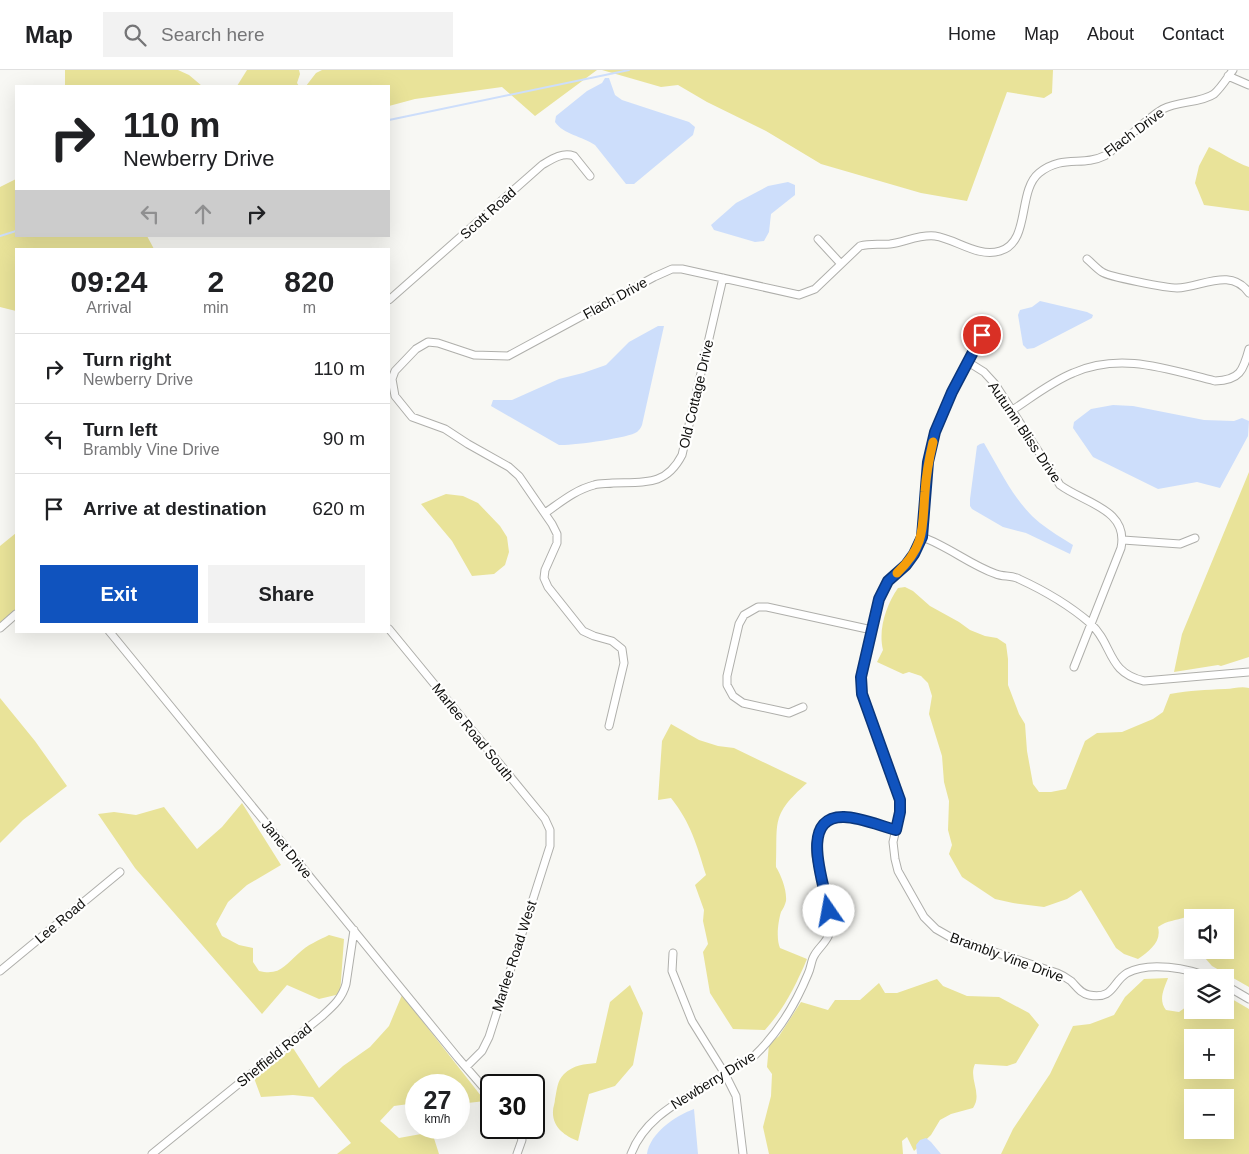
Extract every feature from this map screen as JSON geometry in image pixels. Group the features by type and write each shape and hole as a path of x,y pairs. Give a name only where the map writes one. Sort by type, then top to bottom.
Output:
{"street":[{"path":"1231,73 1249,85"},
{"name":"Flach Drive","path":"609,726 624,663 622,649 612,641 594,636 583,630 548,587 544,578 545,570 556,543 556,534 545,513 519,476 508,467 445,430 412,417 395,396 392,379 395,371 416,349 428,342 438,343 474,355 508,356 672,269 682,269 799,295 815,289 860,246 869,244 890,244 926,236 936,236 984,252 1001,251 1009,247 1016,239 1029,190 1037,175 1049,167 1065,161 1092,160 1105,156 1165,108 1183,102 1206,98 1214,94 1231,73"},
{"name":"Scott Road","path":"390,299 550,160 564,154 574,156 590,176"},
{"path":"818,239 842,264"},
{"path":"1087,259 1102,272 1160,286 1176,288 1225,279 1238,282 1249,293"},
{"name":"Old Cottage Drive","path":"545,513 575,492 596,484 657,480 676,467 682,455 723,278"},
{"name":"Brambly Vine Drive","path":"995,326 982,335 952,392 935,432 928,462 922,537 914,554 906,565 888,581 879,599 861,677 862,694 900,800 900,812 893,842 898,872 924,917 936,929 950,937 1057,973 1070,980 1082,992 1096,996 1105,994 1113,989 1125,974 1143,968 1160,967 1184,970"},
{"path":"1011,411 1072,373 1099,364 1120,362 1147,365 1215,381 1234,378 1245,366 1249,348"},
{"name":"Autumn Bliss Drive","path":"968,362 984,372 994,384 1060,485 1070,493 1112,515 1119,524 1122,540"},
{"path":"922,537 937,542 965,559 996,574 1017,578 1074,611 1091,624 1106,644 1119,669 1131,678 1144,681 1249,672"},
{"path":"1074,667 1122,540 1180,544 1195,538"},
{"path":"803,707 789,712 743,703 733,696 727,685 727,676 739,624 744,615 758,607 766,607 872,630"},
{"path":"0,628 15,615"},
{"name":"Marlee Road South","path":"390,630 546,819 551,838"},
{"name":"Janet Drive","path":"112,633 480,1083"},
{"name":"Newberry Drive","path":"631,1154 635,1144 651,1123 670,1107 754,1056 765,1045 796,999 809,973 814,957 829,936 831,924 816,854 818,831 824,823 835,817 846,816 896,830"},
{"name":"Marlee Road West","path":"466,1067 478,1057 486,1044 551,838"},
{"name":"Lee Road","path":"0,971 120,872"},
{"name":"Sheffield Road","path":"152,1154 337,1002 346,984 354,930"},
{"path":"673,953 672,971 692,1021 725,1074 736,1096 743,1154"},
{"path":"1234,990 1249,999"},
{"path":"517,1154 522,1139"}],"shaded area":[{"path":"65,70 178,70 189,75 201,85 65,85"},
{"path":"247,70 299,70 300,74 297,83 298,85 238,85"},
{"path":"322,70 597,70 535,116 502,87 415,99 390,106 390,85 307,85 316,73"},
{"path":"602,70 1053,70 1052,93 1044,98 1007,92 967,201 921,193 821,164 766,131 707,102 678,85 661,87"},
{"path":"1209,147 1249,167 1249,211 1204,205 1195,183 1199,166"},
{"path":"15,180 15,237 148,237 153,248 15,248 15,311 0,307 0,187"},
{"path":"1249,472 1249,657 1221,666 1174,672 1182,634"},
{"path":"446,494 463,496 478,503 500,526 507,537 509,552 505,565 494,574 472,576 452,541 421,504"},
{"path":"15,534 15,614 0,627 0,546"},
{"path":"905,587 913,591 930,606 970,630 997,638 1006,644 1008,685 1019,714 1025,724 1027,751 1033,784 1039,792 1066,789 1085,741 1097,733 1122,732 1153,719 1163,712 1170,694 1198,690 1249,688 1249,987 1234,978 1234,969 1217,969 1206,959 1234,959 1234,909 1184,909 1184,918 1158,927 1158,937 1154,946 1138,959 1124,954 1116,948 1081,890 1067,899 1044,907 995,899 962,877 949,854 952,845 948,830 949,801 944,782 942,756 929,714 932,696 928,683 921,676 909,672 903,674 877,662 883,650 882,626 884,618 898,588"},
{"path":"0,698 35,741 67,786 23,820 0,843"},
{"path":"671,724 699,740 718,746 734,748 807,783 787,804 778,820 776,867 786,892 786,901 778,925 780,948 807,959 789,996 765,1030 733,1029 710,993 703,952 708,944 703,921 704,910 695,885 706,875 693,835 684,816 671,798 658,800 662,741"},
{"path":"242,803 281,865 247,885 228,902 216,924 222,936 239,945 253,948 253,962 259,971 266,972 277,971 313,943 329,935 344,939 340,994 319,999 287,985 262,1014 135,868 98,814 114,812 136,815 164,807 197,849 222,827"},
{"path":"1168,978 1162,1002 1166,1010 1179,1012 1184,1008 1184,1019 1234,1019 1234,1000 1249,1009 1249,1154 1001,1154 1013,1129 1050,1074 1073,1026 1090,1024 1114,1015 1125,997 1144,979"},
{"path":"937,979 943,986 967,996 999,997 1029,1013 1039,1025 1016,1063 1007,1066 975,1064 973,1075 977,1097 973,1108 951,1114 940,1120 931,1135 914,1151 907,1137 902,1141 903,1154 769,1154 763,1127 771,1096 772,1074 767,1067 769,1044 779,1036 801,1002 828,1010 835,1000 860,1000 879,983 885,993 897,993"},
{"path":"630,985 643,1013 633,1065 615,1086 589,1094 578,1141 564,1134 557,1126 553,1117 559,1083 564,1074 571,1069 596,1063 610,1002"},
{"path":"402,995 464,1074 405,1074 405,1104 394,1106 380,1121 399,1138 434,1139 439,1154 337,1154 351,1143 313,1097 293,1095 261,1097 254,1078 293,1048 319,1088 343,1066 370,1047 389,1026"},
{"path":"470,1082 480,1095 480,1102 470,1103"}],"water":[{"path":"605,78 609,78 615,95 622,100 689,122 695,127 693,135 634,184 626,184 595,145 568,133 555,122 556,116 587,91 602,83"},
{"path":"788,182 795,185 795,195 771,214 769,232 764,241 755,242 714,230 711,225 736,203 768,186"},
{"path":"1040,301 1093,315 1092,318 1034,348 1027,349 1023,345 1018,315 1020,310 1032,307"},
{"path":"658,326 664,326 642,425 637,432 623,437 599,441 559,445 491,406 493,400 512,400 559,379 606,365 629,342"},
{"path":"1113,405 1133,406 1204,420 1234,421 1242,418 1249,421 1248,436 1220,488 1197,482 1158,489 1093,457 1073,428 1074,422 1091,409"},
{"path":"984,443 1023,506 1040,523 1073,545 1070,554 1026,533 1003,527 972,509 970,499 977,446"},
{"path":"694,1109 698,1154 647,1154 653,1139 664,1126"},
{"path":"926,1138 941,1154 917,1154 916,1145 920,1140"}],"waterway":[{"path":"390,120 629,70"},
{"path":"0,236 15,231"}],"slow traffic":[{"path":"897,573 914,554 922,537 924,492 933,442"}],"route":[{"path":"829,911 816,854 818,831 824,823 835,817 846,816 896,830 900,812 900,800 862,694 861,677 879,599 888,581 906,565 914,554 922,537 924,492 935,432 952,392 974,354 982,335"}]}
